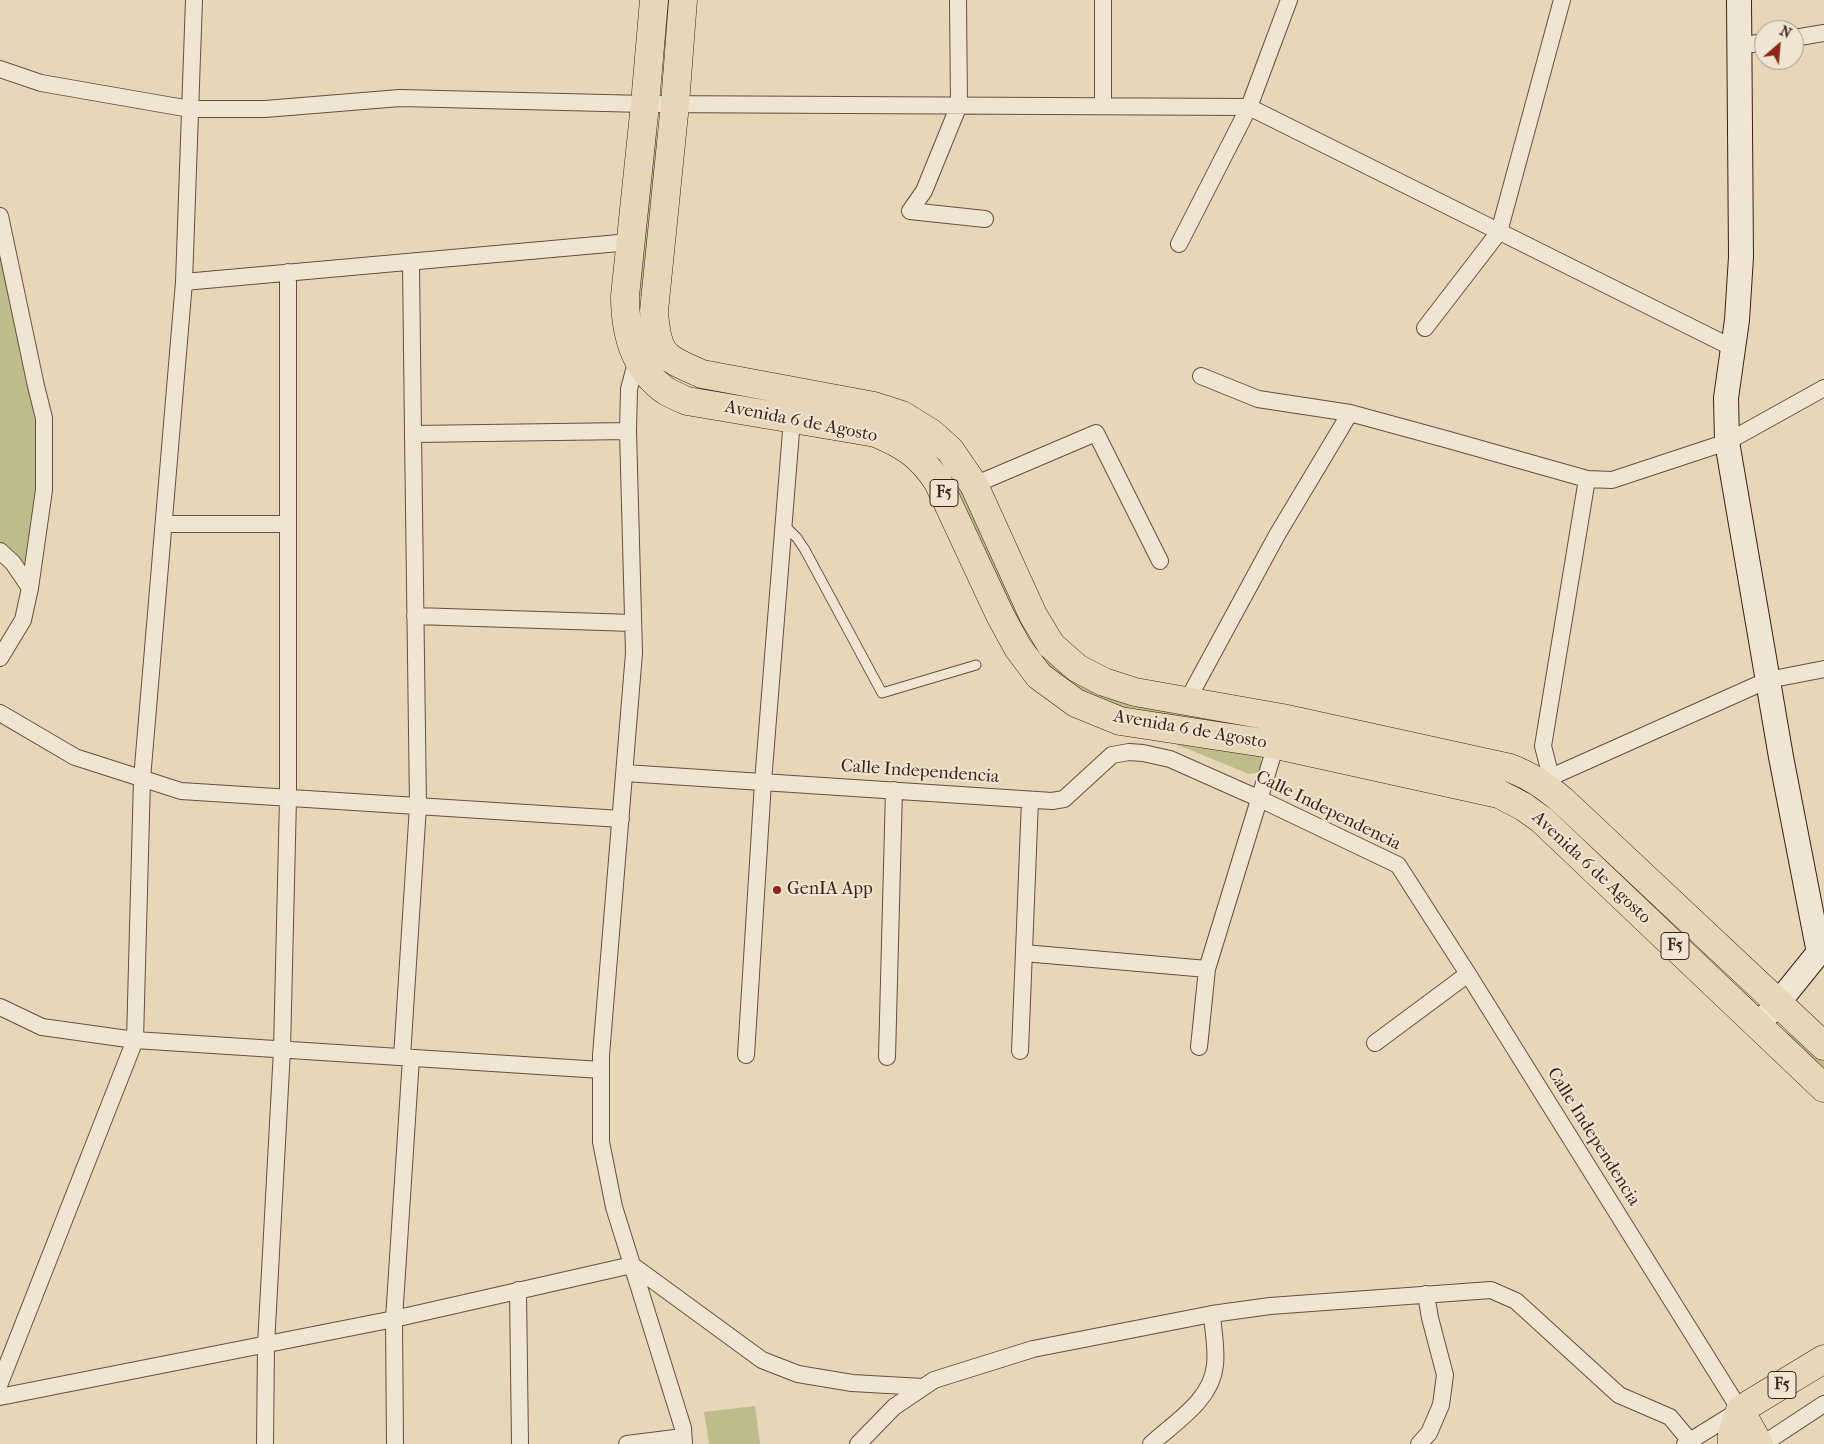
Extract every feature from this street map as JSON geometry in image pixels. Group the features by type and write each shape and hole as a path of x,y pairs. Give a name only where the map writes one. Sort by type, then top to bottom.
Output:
{"highway":[{"name":"Avenida 6 de Agosto","path":"654,0 625,305 625,317 630,342 637,359 650,377 666,391 687,401 876,433 899,443 923,443 950,450 974,485 1033,615 1051,645 1077,668 1104,682 1135,692 1282,718 1510,768 1547,780 1824,1046"},
{"name":"Avenida 6 de Agosto","path":"684,0 654,307 657,340 664,353 671,359 702,374 874,406 902,414 923,443 930,469 1014,641 1039,676 1076,703 1120,721 1277,745 1499,794 1524,807 1542,820 1824,1088"},
{"path":"625,305 654,307"},
{"path":"637,359 671,359"},
{"path":"1014,641 1040,627"},
{"name":"F5","path":"1740,1410 1824,1359"},
{"path":"1732,1444 1732,1434 1740,1410"},
{"path":"1740,1410 1761,1444"}],"street":[{"path":"0,1383 135,1040 142,779 184,282 194,0"},
{"path":"958,0 959,105 924,190 910,211 985,219"},
{"path":"1102,0 1103,106"},
{"path":"1179,244 1249,107 1289,0"},
{"path":"1425,328 1499,232 1562,0"},
{"path":"1737,1 1741,257 1733,348 1726,398 1727,442 1781,757 1821,950 1758,1025"},
{"path":"1804,36 1824,33"},
{"path":"1739,46 1754,44"},
{"path":"0,69 42,83 190,108 265,109 400,98 645,104 1249,107 1733,348"},
{"path":"0,216 44,418 44,490 30,588 23,620 0,658"},
{"path":"184,282 630,242"},
{"path":"395,1444 394,1319 418,806 411,263"},
{"path":"265,1444 266,1345 282,1050 288,798 288,272"},
{"path":"627,1444 684,1441 683,1428 614,1207 600,1142 601,1070 634,653 628,431 629,389 637,359"},
{"path":"1201,376 1258,399 1350,414 1449,440 1587,480 1612,480 1727,442 1824,388"},
{"path":"1187,701 1277,535 1350,414"},
{"path":"746,1055 763,782 792,419"},
{"path":"413,434 628,431"},
{"path":"974,485 1096,433 1160,561"},
{"path":"1547,780 1543,746 1587,480"},
{"path":"164,524 288,524"},
{"path":"0,551 13,563 30,588"},
{"path":"416,616 633,623"},
{"path":"1524,807 1547,780 1768,680 1824,669"},
{"path":"0,713 75,757 181,791 621,819"},
{"path":"1199,1047 1207,969 1277,745 1282,718"},
{"name":"Calle Independencia","path":"624,772 1052,801 1064,799 1112,755 1129,752 1143,753 1170,760 1260,799 1398,865 1740,1410"},
{"path":"887,1057 894,790"},
{"path":"1020,1051 1030,800"},
{"path":"1024,954 1207,969"},
{"path":"1375,1043 1468,974"},
{"path":"0,1008 42,1027 135,1040 601,1070"},
{"path":"0,1397 394,1319 632,1265 762,1360 798,1374 852,1383 923,1388"},
{"path":"518,1290 520,1444"},
{"path":"867,1440 894,1406 934,1380 1032,1349 1212,1314 1270,1306 1491,1290 1516,1301 1619,1395 1670,1417 1687,1442 1740,1410"},
{"path":"1419,1444 1429,1433 1441,1405 1445,1375 1430,1318 1426,1294"},
{"path":"1152,1444 1192,1408 1208,1389 1215,1365 1212,1314"},
{"path":"1761,1444 1824,1404"}],"lane":[{"path":"784,525 801,544 882,693 976,665"}],"shaded area":[{"path":"653,134 664,135 646,297 635,296"},
{"path":"0,216 44,418 30,588 0,551"},
{"path":"941,452 951,465 1022,618 1014,623 933,459"},
{"path":"1039,646 1249,722 1249,731 1119,710 1067,686 1031,651"},
{"path":"1189,742 1256,752 1261,758 1261,766 1257,773 1249,774 1173,743"},
{"path":"1791,1030 1824,1061 1824,1076 1784,1038"},
{"path":"755,1406 760,1444 709,1444 704,1412"}],"place":[{"name":"GenIA App","path":"777,890"}]}
